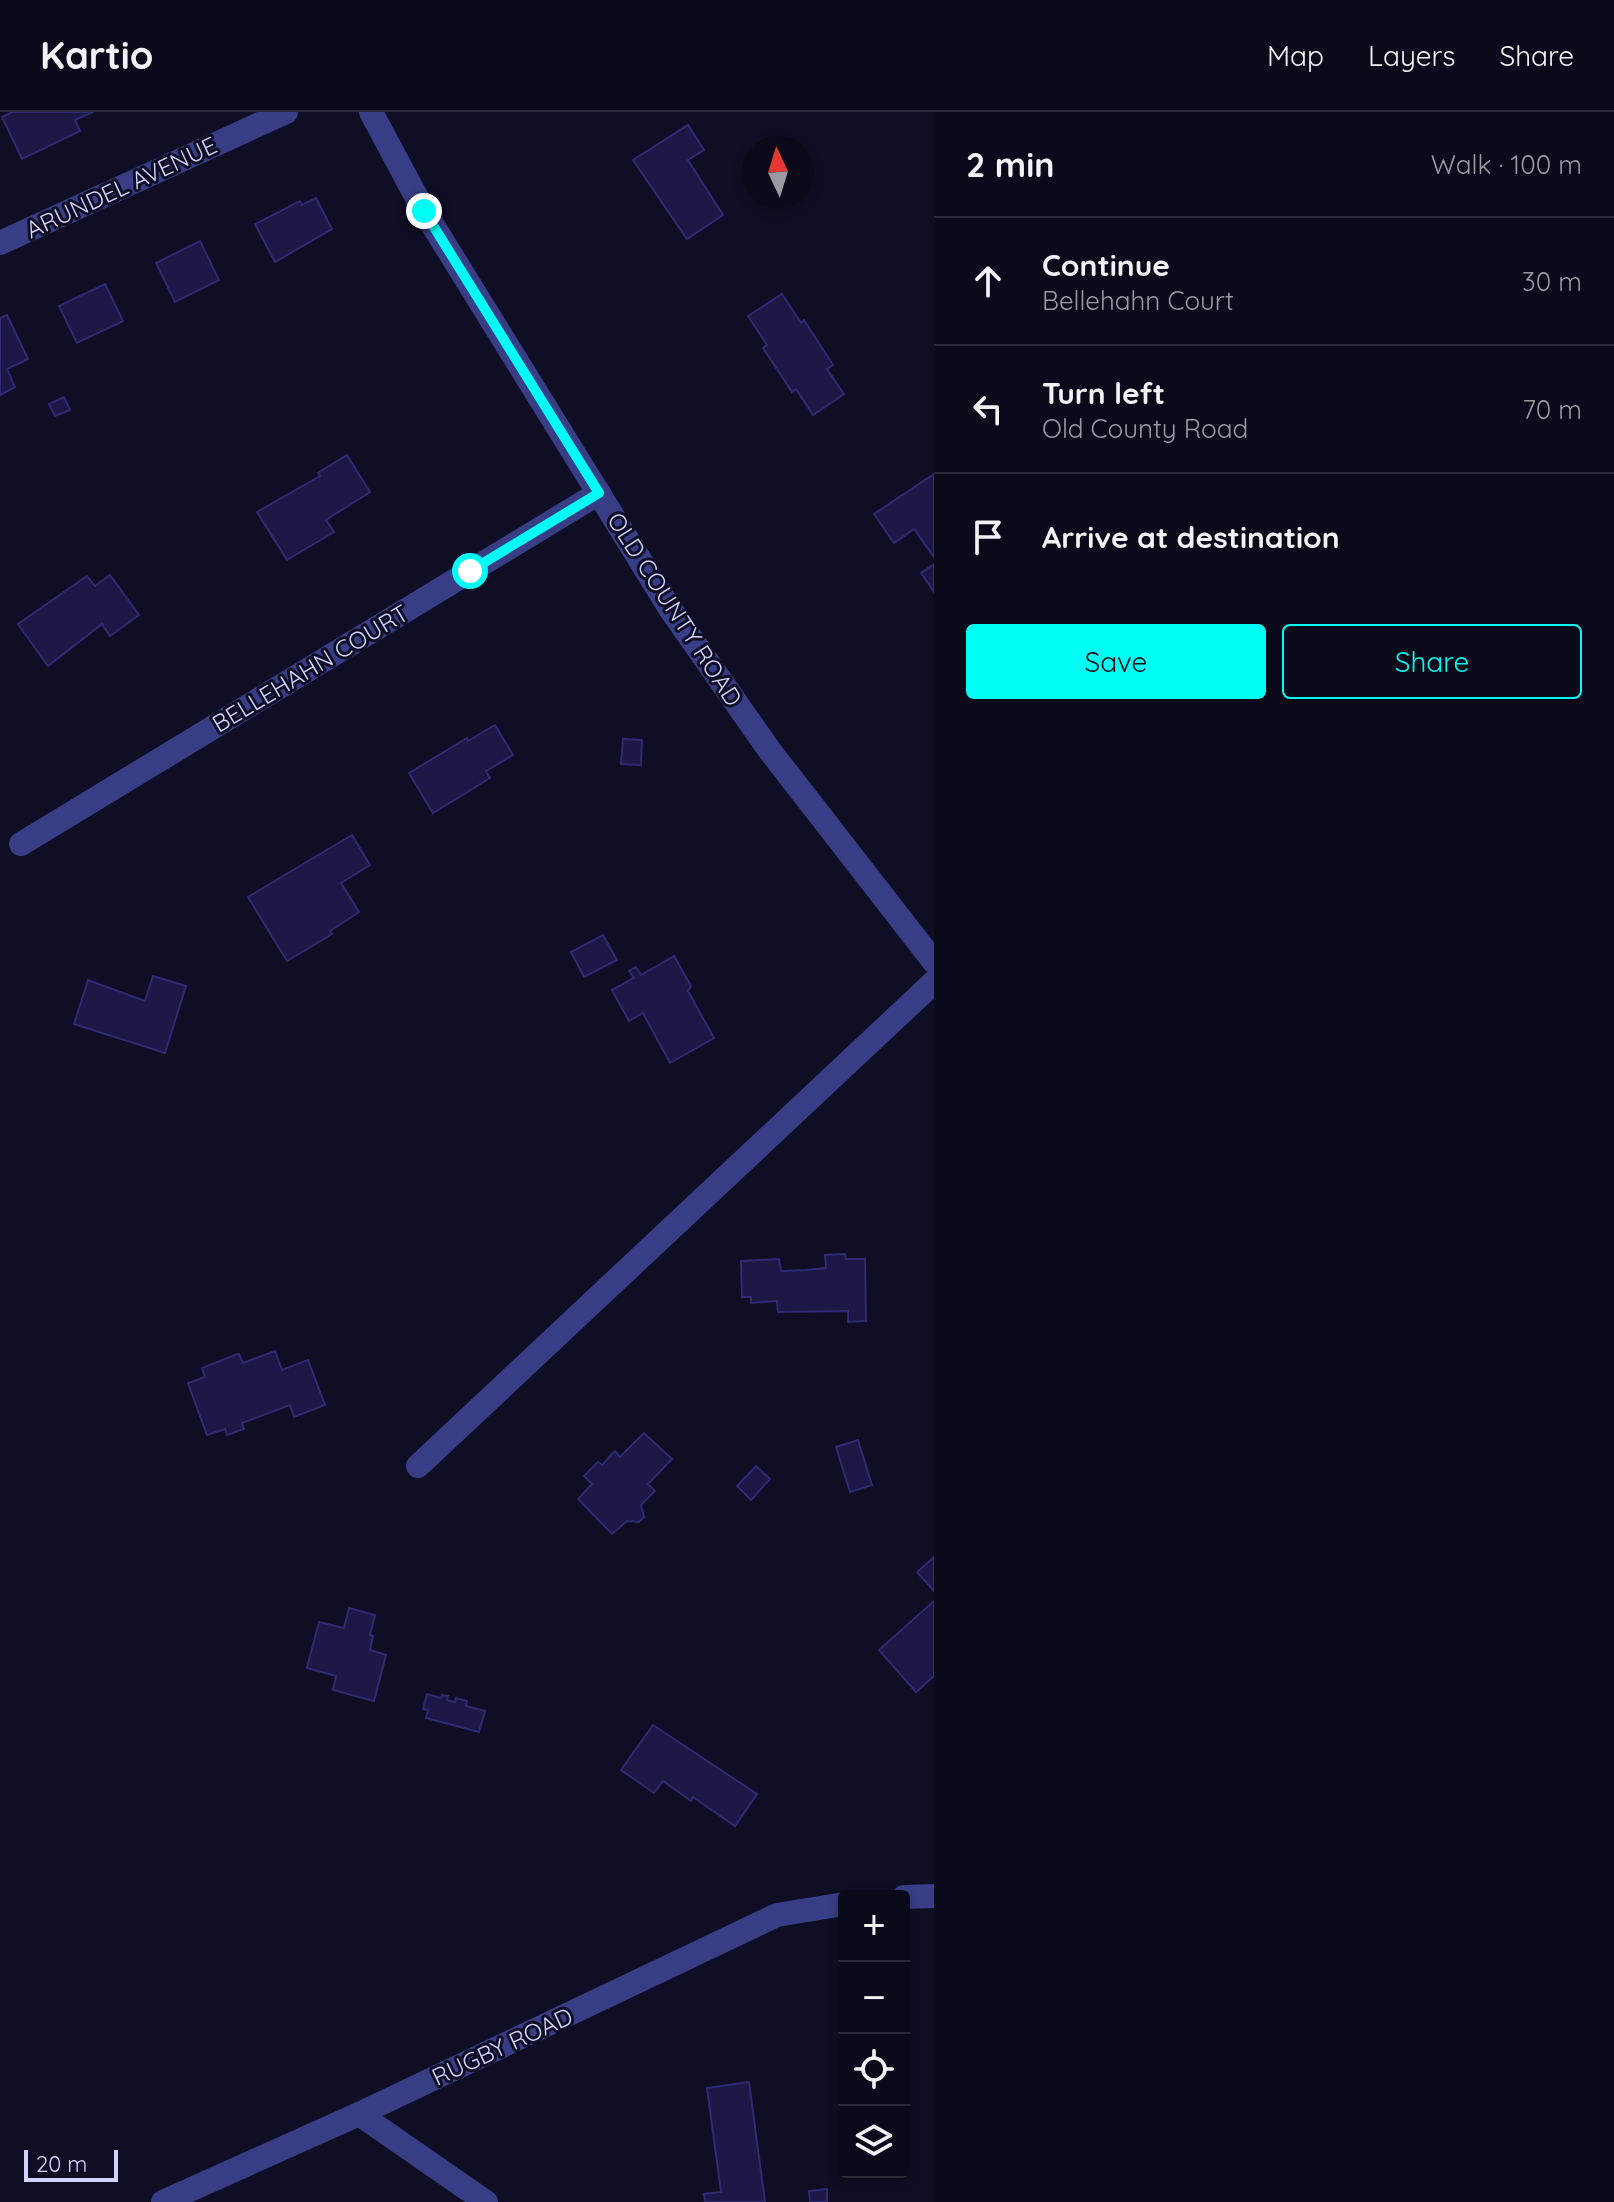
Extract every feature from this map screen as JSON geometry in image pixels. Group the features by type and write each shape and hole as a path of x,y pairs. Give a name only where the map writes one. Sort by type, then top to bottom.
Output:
{"street":[{"name":"ARUNDEL AVENUE","path":"0,243 286,112"},
{"name":"OLD COUNTY ROAD","path":"371,112 424,211 669,607 770,751 934,962"},
{"name":"BELLEHAHN COURT","path":"21,844 599,493"},
{"path":"418,1466 934,982"},
{"path":"910,1897 934,1896"},
{"name":"RUGBY ROAD","path":"163,2202 359,2114 777,1915 838,1905"},
{"path":"359,2114 486,2202"}],"building":[{"path":"12,112 93,112 75,120 80,131 22,159 2,117"},
{"path":"688,125 704,150 688,160 723,215 687,239 633,160"},
{"path":"316,198 332,229 275,262 255,224 300,201 302,205"},
{"path":"200,241 219,280 175,302 156,263"},
{"path":"105,284 123,321 77,343 59,306"},
{"path":"782,294 801,323 804,320 833,365 827,369 844,394 813,415 796,389 792,392 763,348 767,345 748,316"},
{"path":"7,315 28,359 7,369 15,387 0,395 0,318"},
{"path":"64,397 70,410 55,416 49,404"},
{"path":"347,455 370,492 326,520 334,532 287,560 257,512 320,476 318,473"},
{"path":"934,474 934,557 914,529 894,543 874,514"},
{"path":"934,564 934,592 921,573"},
{"path":"110,575 139,615 110,636 102,624 48,666 18,624 87,576 95,586"},
{"path":"495,725 513,755 486,771 490,778 433,813 409,773"},
{"path":"623,739 642,740 641,765 621,764"},
{"path":"352,835 370,865 341,883 359,912 330,931 332,934 287,961 248,897"},
{"path":"603,935 617,960 584,977 571,952"},
{"path":"674,956 691,986 688,991 714,1038 670,1063 643,1013 629,1021 612,990 634,978 629,971 636,967 641,975"},
{"path":"153,976 186,986 165,1053 74,1024 88,980 145,1001"},
{"path":"845,1254 846,1259 865,1259 866,1321 848,1322 848,1311 778,1312 777,1301 751,1303 751,1297 742,1297 741,1261 779,1259 781,1271 806,1270 826,1268 825,1255"},
{"path":"275,1351 282,1370 308,1360 325,1405 294,1417 290,1405 242,1423 244,1429 227,1435 225,1429 207,1435 188,1383 205,1377 202,1368 235,1355 239,1354 243,1363"},
{"path":"644,1433 672,1459 648,1484 655,1491 641,1505 644,1517 639,1522 627,1521 612,1534 578,1499 592,1484 584,1476 598,1462 602,1465 615,1451 620,1457"},
{"path":"858,1440 872,1485 850,1492 836,1447"},
{"path":"756,1466 770,1479 751,1500 737,1486"},
{"path":"934,1557 934,1591 917,1572"},
{"path":"934,1601 934,1676 916,1692 879,1650"},
{"path":"349,1608 375,1615 370,1650 386,1655 374,1701 333,1690 336,1676 307,1668 319,1622 344,1628"},
{"path":"427,1694 441,1698 442,1695 448,1696 447,1700 455,1702 456,1698 467,1701 466,1706 485,1711 479,1732 426,1718 428,1710 423,1709"},
{"path":"653,1725 757,1794 735,1826 663,1781 654,1793 621,1770"},
{"path":"749,2082 765,2202 705,2202 704,2194 721,2192 707,2088"},
{"path":"827,2189 827,2202 810,2202 809,2191"}],"route":[{"path":"424,211 599,493 470,571"}]}
